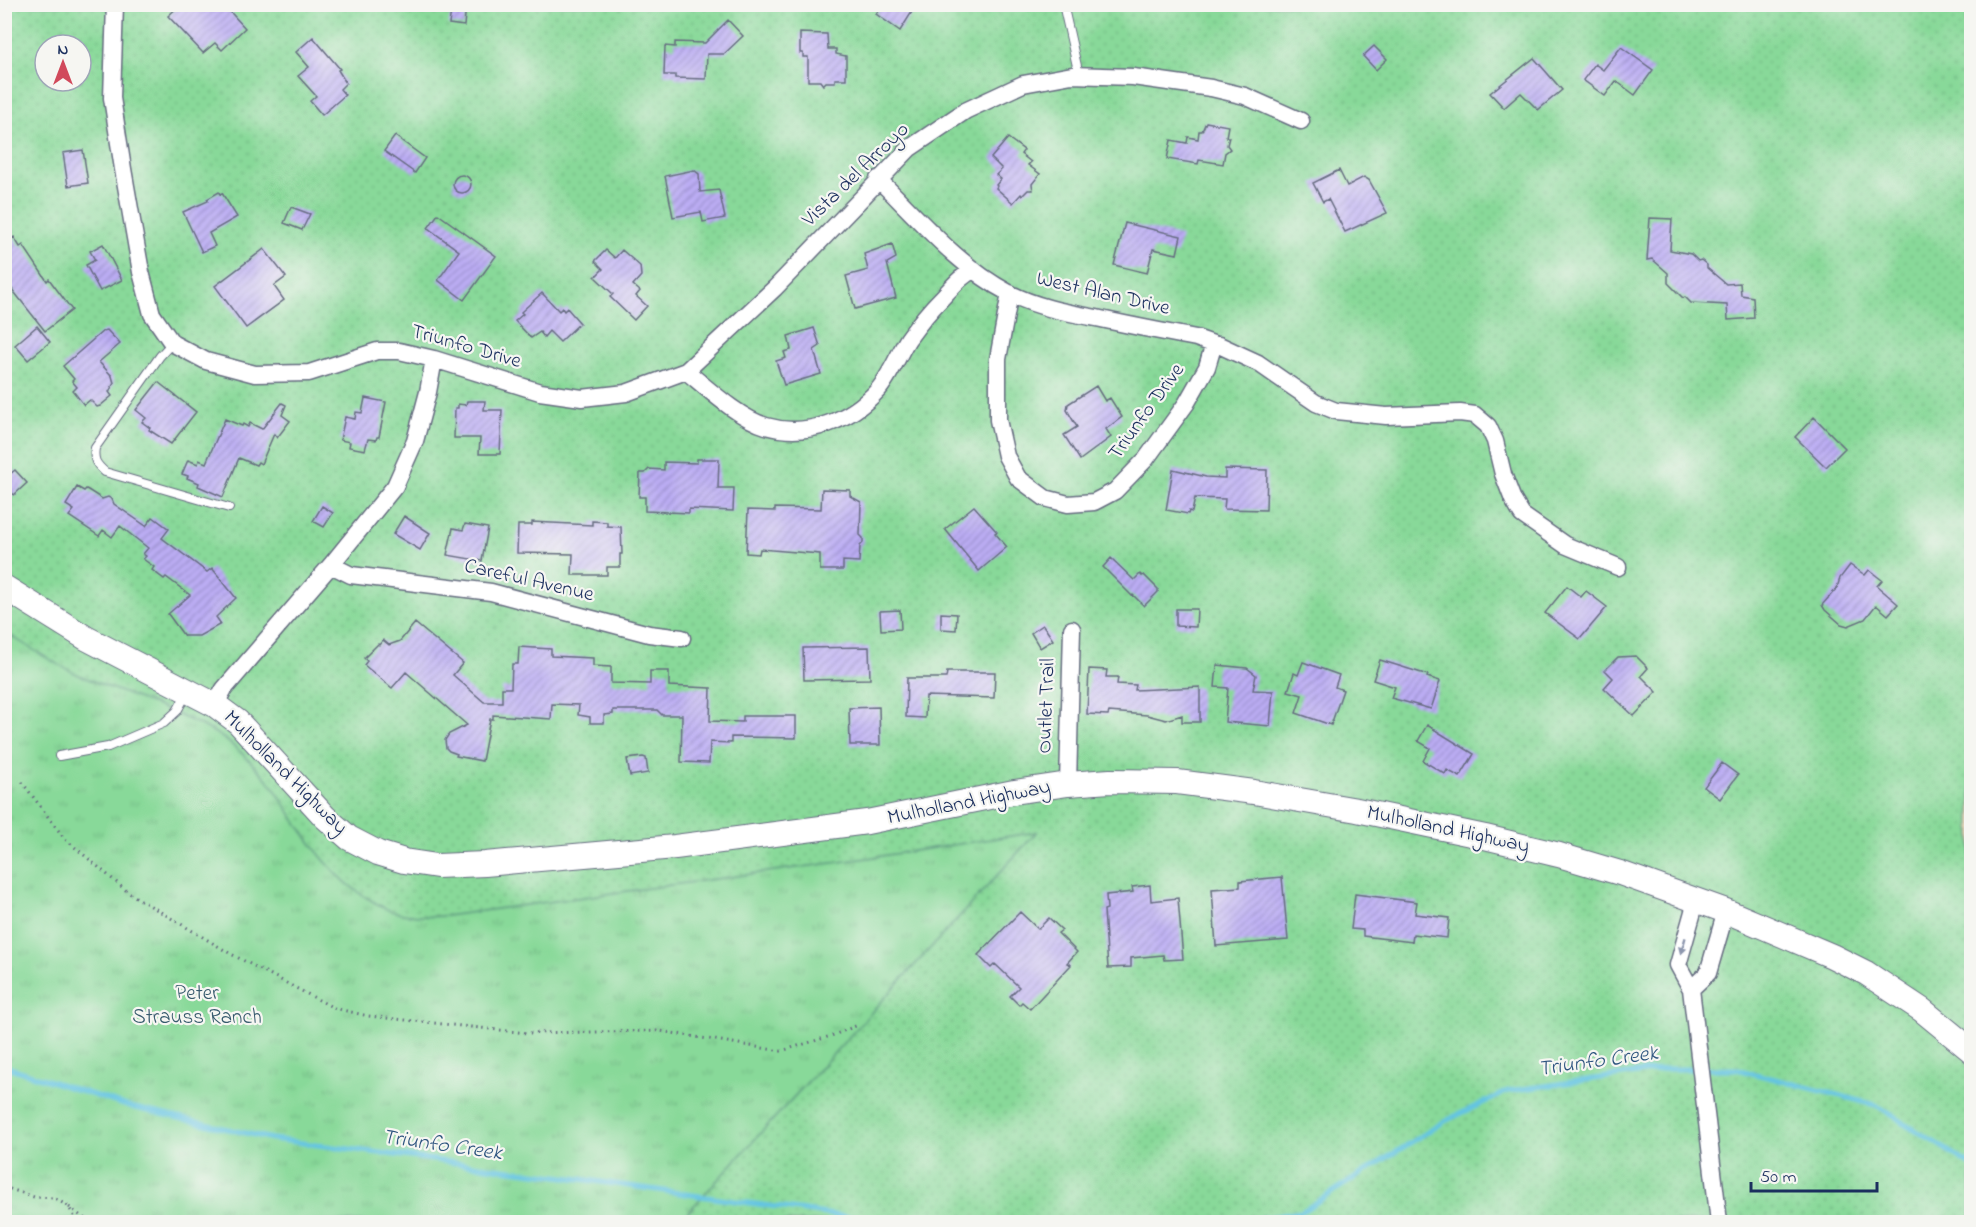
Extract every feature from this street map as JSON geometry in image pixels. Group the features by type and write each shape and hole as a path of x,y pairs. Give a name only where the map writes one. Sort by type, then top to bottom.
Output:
{"main road":[{"name":"Mulholland Highway","path":"4,587 86,638 215,705 238,722 306,798 349,838 378,853 404,861 437,866 569,857 833,827 1014,792 1068,784 1110,781 1177,782 1254,792 1357,810 1559,855 1620,873 1726,911 1832,956 1866,974 1923,1010 1971,1051"}],"street":[{"name":"Triunfo Drive","path":"115,4 112,98 123,169 141,272 152,314 172,344 206,361 255,374 309,373 377,351 399,351 434,359 540,392 582,398 626,393 686,371"},
{"name":"Vista del Arroyo","path":"686,371 775,288 910,148 965,111 1023,84 1079,75 1133,77 1211,88 1245,96 1301,121"},
{"name":"West Alan Drive","path":"878,179 955,254 974,270 1010,293 1034,304 1065,312 1196,338 1216,345"},
{"path":"686,371 741,413 766,426 790,429 821,428 856,411 879,389 908,339 928,312 965,274 974,270"},
{"name":"Triunfo Drive","path":"1010,293 998,359 998,420 1006,456 1018,478 1045,498 1068,504 1094,502 1115,491 1146,459 1186,404 1207,367 1212,350 1216,345"},
{"path":"1216,345 1258,363 1317,403 1336,411 1386,416 1460,413 1475,415 1488,426 1495,441 1503,474 1513,500 1522,515 1565,545 1618,567"},
{"path":"215,705 224,689 331,565 395,486 416,441 434,359"},
{"name":"Careful Avenue","path":"331,565 351,575 491,592 649,634 682,638"},
{"name":"Outlet Trail","path":"1068,784 1072,628"},
{"path":"1696,901 1678,965 1691,995 1719,1222"},
{"path":"1691,995 1708,973 1726,911"}],"lane":[{"path":"1063,4 1079,75"},
{"path":"172,344 160,356 95,448 96,465 105,472 229,508"},
{"path":"59,756 108,747 164,723 177,711 188,691"}],"path":[{"path":"22,782 64,838 129,893 231,954 334,1008 368,1016 527,1033 660,1031 781,1051 858,1025"},
{"path":"4,1187 34,1197 54,1198 90,1222"},
{"path":"68,1206 78,1222"}],"green space":[{"path":"5,5 1971,5 1971,1222 5,1222"},
{"name":"Peter Strauss Ranch","path":"4,631 69,670 179,715 227,741 272,785 316,850 342,879 357,892 382,907 401,914 446,916 868,858 1037,832 679,1222 429,1222 425,1220 424,1222 5,1222"}],"building":[{"path":"181,4 223,4 245,28 222,50 215,43 203,53 168,16"},
{"path":"452,4 466,4 464,26 449,24"},
{"path":"882,4 917,4 900,31 876,14"},
{"path":"728,20 743,36 724,54 707,54 706,79 675,78 675,75 664,75 665,46 675,47 675,42 705,43"},
{"path":"800,33 827,34 828,49 836,49 836,54 846,56 846,79 835,79 835,82 826,82 823,85 820,81 808,81 808,57 803,57 803,53 800,53"},
{"path":"313,37 340,69 338,70 346,83 340,89 345,95 322,115 310,101 316,96 298,76 309,67 296,52"},
{"path":"1374,46 1387,59 1376,70 1363,56"},
{"path":"1621,47 1653,70 1635,95 1616,81 1605,96 1583,80 1595,64 1603,70"},
{"path":"1534,58 1562,90 1538,110 1521,93 1504,108 1490,93"},
{"path":"1206,122 1228,126 1226,137 1229,137 1227,145 1230,149 1225,153 1223,164 1199,160 1198,164 1167,159 1171,140 1187,143 1188,137 1198,139 1199,131 1202,131"},
{"path":"395,136 425,158 415,173 384,151"},
{"path":"1008,138 1024,150 1021,154 1031,162 1028,165 1040,174 1032,184 1033,190 1028,190 1022,196 1021,194 1013,203 996,188 1001,179 996,175 1002,169 991,158"},
{"path":"83,150 88,183 68,186 63,153"},
{"path":"694,170 699,174 700,192 719,190 725,218 703,222 701,212 673,217 665,176"},
{"path":"1339,170 1347,186 1364,177 1369,180 1387,213 1345,232 1328,199 1323,202 1313,183"},
{"path":"458,175 466,175 471,180 469,191 458,193 453,188 453,180"},
{"path":"219,192 222,193 237,217 209,233 215,246 202,252 183,212 208,201 207,199"},
{"path":"291,207 310,214 302,230 284,223"},
{"path":"438,214 496,256 464,300 438,280 459,251 428,228"},
{"path":"1650,218 1672,219 1670,250 1691,254 1698,261 1701,260 1726,284 1740,283 1741,295 1753,297 1754,318 1728,320 1727,305 1691,303 1685,297 1683,298 1668,283 1668,273 1652,259 1647,260"},
{"path":"1125,223 1181,236 1177,254 1153,249 1147,273 1114,265"},
{"path":"14,237 20,247 23,245 47,281 49,279 72,310 45,331 11,288 4,292 4,243"},
{"path":"103,244 122,280 100,291 86,265 95,260 90,251"},
{"path":"892,244 896,258 887,263 896,298 855,309 846,276 868,270 864,254"},
{"path":"264,249 286,277 274,286 284,300 246,328 215,286"},
{"path":"606,250 615,258 622,250 640,266 641,276 633,285 640,291 636,296 647,306 634,320 610,297 613,294 595,277 603,269 595,261"},
{"path":"542,293 559,311 567,308 580,323 560,342 549,331 544,337 540,332 531,338 515,321 523,314 521,312"},
{"path":"37,326 50,342 28,360 15,345"},
{"path":"814,328 820,346 814,350 821,374 784,385 776,361 786,358 784,352 791,350 788,336"},
{"path":"107,330 120,344 99,362 112,376 114,383 109,392 112,396 97,407 90,400 84,405 73,391 77,387 72,381 74,379 63,366"},
{"path":"158,382 196,412 171,444 149,430 150,428 142,422 146,418 136,410"},
{"path":"1096,386 1105,401 1110,398 1122,417 1106,429 1111,437 1080,460 1064,435 1077,427 1067,410 1068,404"},
{"path":"365,398 386,402 379,437 376,440 368,439 365,450 349,447 350,442 340,440 345,417 355,419 356,412 362,413"},
{"path":"467,401 485,401 484,410 502,410 500,454 479,454 480,438 454,438 455,408 458,408 458,404 466,405"},
{"path":"282,403 286,405 282,415 290,421 277,438 274,434 261,464 258,462 256,465 239,458 223,497 198,486 199,483 182,474 188,460 198,464 199,460 206,463 225,419 248,427 250,423 262,429"},
{"path":"1814,417 1845,448 1826,467 1795,437"},
{"path":"697,459 719,459 718,488 734,488 733,511 689,509 689,513 645,511 645,497 639,497 640,473 645,473 649,469 664,470 664,462 697,463"},
{"path":"1173,469 1206,477 1225,478 1225,469 1267,470 1266,510 1224,509 1225,499 1195,498 1192,512 1189,511 1188,514 1166,510"},
{"path":"15,470 27,483 14,495 12,493 4,500 4,479"},
{"path":"77,487 84,491 86,489 102,499 108,497 112,499 114,504 146,526 153,517 169,529 162,538 207,572 212,568 236,598 216,617 221,624 199,636 184,636 168,614 190,595 166,577 164,579 152,570 154,567 143,559 146,556 143,554 148,548 120,526 112,537 103,530 99,536 69,516 74,510 66,505"},
{"path":"822,489 850,490 850,496 861,502 860,535 863,543 860,546 859,562 843,561 843,570 820,570 820,554 760,549 759,554 746,553 748,510 821,509"},
{"path":"322,506 333,513 324,527 313,521"},
{"path":"974,506 1007,547 979,571 945,529"},
{"path":"404,516 430,533 420,550 393,534"},
{"path":"592,521 607,522 607,526 621,527 620,567 607,567 607,575 572,575 573,554 517,553 518,525 532,525 532,522 592,525"},
{"path":"465,524 488,528 482,561 447,555 453,528 463,530"},
{"path":"1111,558 1134,580 1140,574 1144,575 1158,589 1158,592 1144,606 1103,567"},
{"path":"1850,565 1865,575 1869,570 1882,580 1877,586 1898,604 1888,615 1876,605 1865,619 1848,626 1841,624 1825,610 1822,605 1837,588 1840,578"},
{"path":"1567,586 1581,597 1586,591 1607,607 1580,639 1545,613"},
{"path":"1176,609 1197,609 1196,627 1176,626"},
{"path":"900,610 901,629 881,630 880,611"},
{"path":"941,613 957,614 956,630 941,629"},
{"path":"415,623 463,663 453,675 484,702 502,702 502,688 511,688 512,664 518,664 519,647 551,649 551,656 593,658 593,666 611,667 611,683 650,684 650,671 669,671 669,686 711,688 710,721 743,722 743,716 796,716 796,738 731,737 731,743 710,742 709,763 681,762 682,715 662,715 657,710 613,710 613,714 604,715 604,723 590,723 590,717 578,715 579,705 552,704 551,719 493,715 493,719 490,719 482,761 456,756 457,754 446,748 445,740 449,734 467,725 406,672 392,688 364,665 367,661 364,658 378,644 383,640 389,645 400,641"},
{"path":"1043,625 1053,640 1040,648 1031,633"},
{"path":"869,647 870,679 804,680 803,648"},
{"path":"1636,656 1648,668 1641,676 1657,692 1634,716 1604,688 1613,678 1605,670 1618,657"},
{"path":"1380,660 1440,681 1431,709 1391,698 1395,687 1373,680"},
{"path":"1303,662 1339,675 1335,687 1343,690 1331,725 1296,713 1302,695 1288,691 1294,673 1298,675"},
{"path":"1217,665 1247,668 1256,675 1253,690 1273,691 1270,726 1225,722 1228,688 1215,687"},
{"path":"1089,669 1107,670 1106,677 1118,677 1117,684 1136,685 1135,690 1200,687 1200,722 1182,722 1182,715 1166,720 1147,715 1109,712 1108,715 1087,714"},
{"path":"947,672 995,672 994,698 926,696 925,718 906,717 907,678 946,678"},
{"path":"879,707 880,745 850,745 849,708"},
{"path":"1427,725 1474,754 1460,777 1447,770 1445,774 1423,761 1430,748 1418,741"},
{"path":"646,758 648,773 630,776 627,759"},
{"path":"1722,763 1738,775 1720,799 1704,787"},
{"path":"1282,877 1288,940 1216,946 1212,889 1240,887 1240,881"},
{"path":"1150,885 1151,901 1178,898 1183,959 1164,960 1163,955 1131,958 1131,967 1108,968 1104,910 1107,909 1106,895 1133,892 1132,887"},
{"path":"1355,894 1417,902 1415,914 1449,918 1447,938 1413,934 1412,942 1363,936 1363,930 1351,929"},
{"path":"1020,912 1038,929 1049,918 1062,930 1058,933 1077,952 1067,963 1071,965 1030,1009 1022,1002 1019,1005 1010,996 1019,987 995,964 991,968 978,955"}],"waterway":[{"name":"Triunfo Creek","path":"4,1066 130,1107 272,1139 580,1179 883,1222"},
{"name":"Triunfo Creek","path":"1241,1222 1301,1212 1445,1121 1508,1091 1666,1069 1736,1069 1876,1105 1972,1166"}]}
